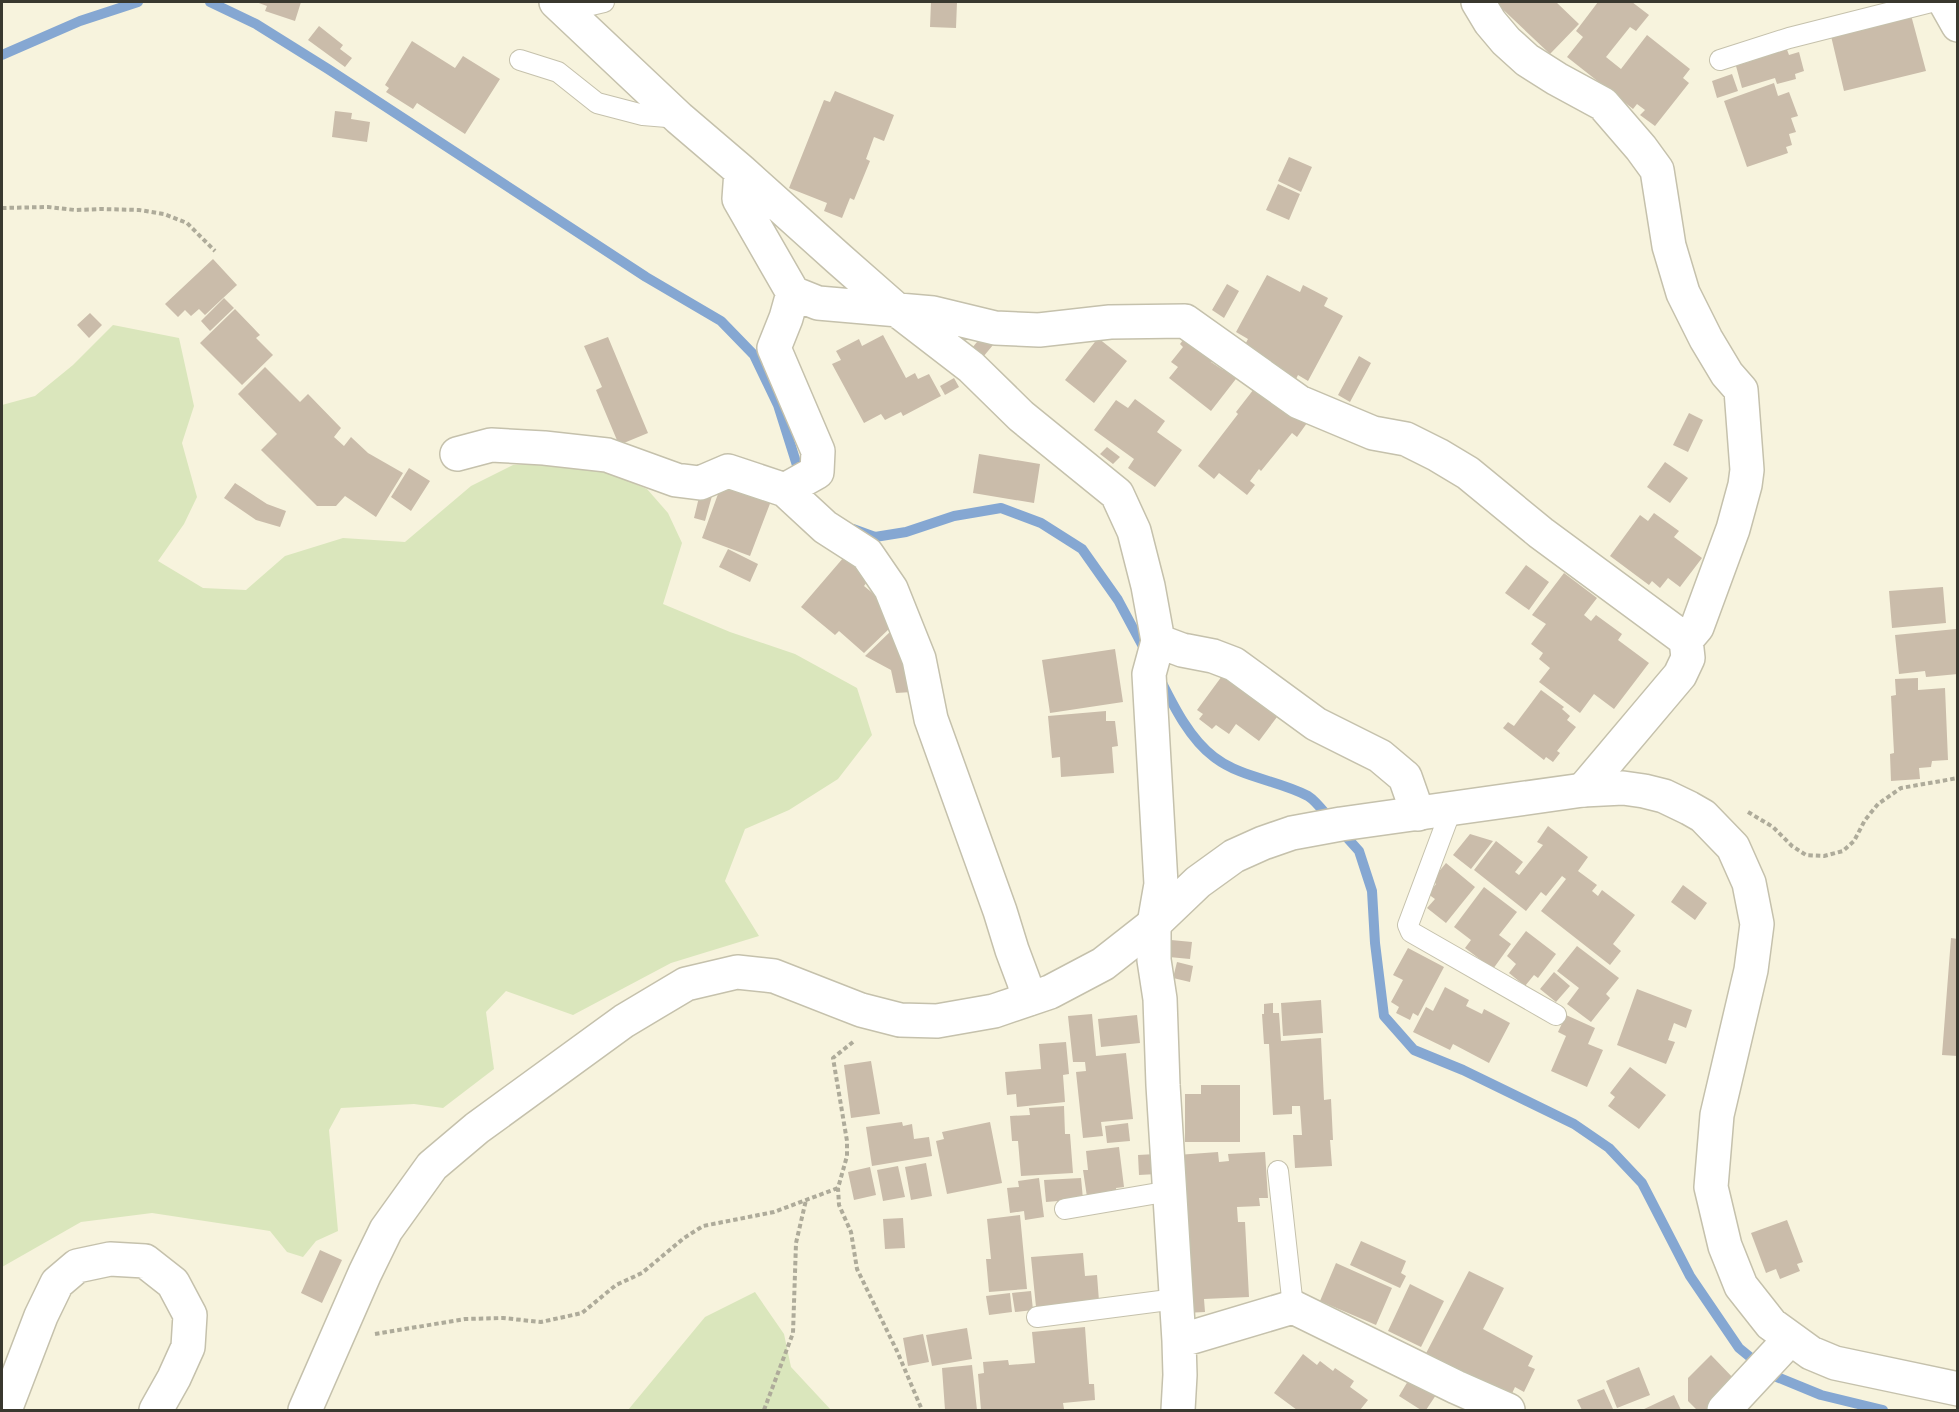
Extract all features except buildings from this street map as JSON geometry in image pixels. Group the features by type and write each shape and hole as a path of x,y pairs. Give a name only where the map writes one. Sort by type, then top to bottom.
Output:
{"street":[{"path":"1478,2 1490,22 1506,41 1527,60 1602,104 1641,148 1656,170 1669,246 1683,293 1706,339 1741,390 1746,485 1697,627 1686,640 1688,658 1680,675 1583,790"},
{"path":"1945,2 1958,25"},
{"path":"561,6 679,118 897,309 971,367 1021,416 1117,494 1134,531 1148,586 1158,641 1149,674 1161,884 1154,924 1154,960 1160,999 1179,1341 1178,1410"},
{"path":"741,171 739,199 793,293 818,303 933,313 995,328 1039,330 1110,322 1185,321 1299,402 1373,433 1406,440 1468,473 1541,533 1686,640"},
{"path":"785,490 817,472 818,451 774,348 793,293"},
{"path":"457,454 491,445 607,455 676,480 700,483 729,471 785,490 825,527 867,554 891,589 919,658 931,719 1000,910 1028,999"},
{"path":"1158,641 1234,664 1316,723 1380,756 1405,777 1418,814"},
{"path":"305,1410 386,1230 432,1166 477,1128 624,1021 686,984 737,972 774,976 861,1010 900,1020 936,1021 994,1011 1050,992 1103,964 1154,924 1213,870 1234,856 1263,843 1292,833 1341,824 1583,790 1623,788 1664,796 1703,816 1733,847 1749,883 1757,924 1751,970 1718,1115 1711,1187 1725,1246 1741,1286 1771,1324 1811,1353 1835,1363 1958,1389"},
{"path":"5,1410 41,1317 57,1283 77,1266 111,1259 145,1261 173,1282 190,1315 188,1347 156,1410"},
{"path":"1179,1341 1293,1307 1508,1410"},
{"path":"1724,1410 1790,1339"}],"lane":[{"path":"561,6 604,2"},
{"path":"1720,60 1789,38 1931,2"},
{"path":"520,60 558,72 597,102 643,115 679,118"},
{"path":"1451,810 1408,925 1411,932 1556,1015"},
{"path":"1278,1171 1293,1307"},
{"path":"1065,1209 1170,1191"},
{"path":"1037,1317 1176,1299"}],"path":[{"path":"2,208 112,209 164,214 187,223 215,251"},
{"path":"1738,809 1749,812 1773,827 1792,846 1806,855 1824,856 1843,851 1854,841 1865,820 1878,804 1901,788 1958,778"},
{"path":"861,1010 859,1034 852,1043 833,1058 847,1142 847,1156 838,1188 839,1205 851,1232 857,1269 897,1351 922,1410"},
{"path":"337,1337 380,1333 465,1319 503,1318 541,1322 582,1313 616,1284 642,1273 684,1238 703,1226 774,1212 838,1188"},
{"path":"764,1410 793,1334 796,1243 806,1199"}],"green space":[{"path":"113,325 179,338 194,406 182,443 197,497 184,524 158,561 203,588 246,590 285,556 343,538 405,542 471,486 513,465 559,462 607,472 647,489 668,513 682,543 663,604 730,632 795,654 857,688 872,735 838,779 789,810 745,829 725,881 759,936 671,963 573,1015 506,991 486,1012 494,1069 443,1108 414,1104 341,1108 329,1130 338,1231 316,1241 303,1257 287,1252 270,1231 152,1213 81,1222 2,1267 2,405 35,396 73,365"},
{"path":"755,1292 784,1334 791,1367 831,1410 628,1410 705,1317"}],"waterway":[{"path":"2,55 80,21 138,2"},
{"path":"210,2 256,24 646,277 721,321 754,355 778,405 801,478"},
{"path":"853,529 875,537 906,532 954,516 1001,508 1041,523 1082,549 1118,600 1147,654"},
{"path":"1161,681 1177,712 1205,750 1236,770 1308,796 1330,819"},
{"path":"1341,831 1359,851 1372,891 1375,943 1384,1016 1414,1050 1463,1070 1574,1124 1609,1148 1642,1183 1690,1276 1739,1348 1772,1375 1821,1395 1883,1410"}]}
